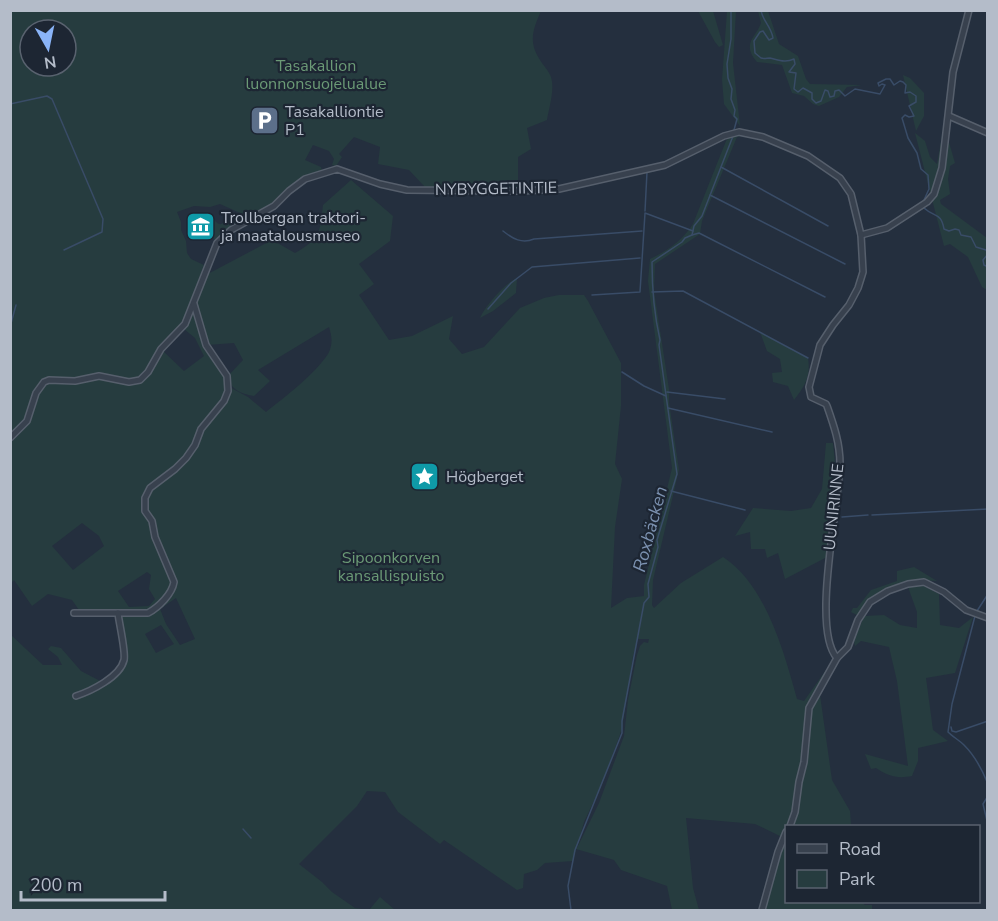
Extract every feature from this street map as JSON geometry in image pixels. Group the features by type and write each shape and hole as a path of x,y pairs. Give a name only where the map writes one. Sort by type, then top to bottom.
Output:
{"street":[{"path":"861,235 880,231 927,202 934,194 940,178 953,72 969,10"},
{"path":"949,116 987,133"},
{"name":"NYBYGGETINTIE","path":"10,438 27,422 36,393 44,382 49,380 75,381 99,376 129,382 140,380 148,372 161,349 185,324 214,249 224,236 274,206 305,179 337,169 407,190 549,190 656,168 724,136 739,132 750,133 778,142 808,156 840,178 851,194 861,235"},
{"name":"UUNIRINNE","path":"837,658 829,644 826,595 830,547 838,497 839,452 837,436 827,406 811,397 809,387 820,345 849,305 862,279 864,264 861,235"},
{"path":"74,613 148,613 157,608 173,587 174,582 159,547 152,521 145,511 145,498 150,488 186,458 195,445 201,429 224,401 228,391 227,376 206,345 194,302"},
{"path":"790,825 795,812 805,755 809,708 837,658 848,647 858,621 870,602 888,591 908,584 924,582 935,587 966,610 987,618"},
{"path":"76,696 102,684 116,674 124,660 118,613"},
{"path":"762,910 785,834"}],"green space":[{"name":"Tasakallion luonnonsuojelualue","path":"11,11 541,11 534,30 533,41 536,53 551,77 552,93 547,120 527,128 531,149 518,157 518,189 425,187 409,170 378,164 380,147 354,137 339,154 342,157 336,166 332,165 334,159 329,151 313,145 305,160 321,167 322,171 296,182 269,207 249,217 220,204 210,207 194,206 177,212 186,241 187,253 191,259 204,265 183,322 159,347 138,377 129,379 99,373 74,378 48,377 38,385 24,420 11,435"},
{"path":"698,11 713,11 723,45 719,47 715,42"},
{"path":"727,11 736,11 733,63 740,126 724,104 722,80"},
{"path":"758,11 768,11 779,44 798,56 810,84 862,85 847,87 839,97 819,106 804,96 792,93 782,65 757,62 752,55 751,41 761,23"},
{"path":"903,75 910,78 924,93 924,116 916,131"},
{"path":"944,125 955,163 950,166 948,179 950,194 940,200 941,204 987,238 987,290 982,287 968,257 950,244 944,246 915,133 925,141 930,157 937,164"},
{"name":"Sipoonkorven kansallispuisto","path":"745,135 737,137 702,221 700,234 655,264 654,291 679,470 653,580 652,605 654,608 681,583 723,557 751,584 762,602 779,641 797,699 804,701 831,663 835,664 820,695 832,780 850,811 851,825 785,825 785,903 863,903 872,905 872,910 762,910 782,837 755,824 686,818 693,888 699,910 672,910 667,886 621,870 614,860 576,849 573,861 545,863 537,870 524,874 523,888 517,890 444,840 440,844 398,812 385,792 367,791 357,806 299,864 355,908 369,910 11,910 10,634 43,665 62,665 58,657 48,649 51,646 61,648 81,671 106,684 122,668 126,643 121,611 79,610 72,600 48,594 32,606 14,580 11,583 11,442 25,427 40,391 46,384 99,379 129,385 141,383 150,374 163,351 184,371 204,356 195,338 184,329 195,308 206,346 224,372 228,383 266,412 299,385 328,354 331,347 329,327 258,370 270,381 254,396 241,392 231,385 228,376 243,360 234,343 207,345 196,305 204,276 272,240 295,253 310,244 319,229 323,205 351,180 393,216 390,241 359,264 374,284 359,295 389,340 412,336 453,316 449,339 462,354 484,347 520,308 544,298 559,295 584,295 621,363 621,406 615,464 622,479 615,527 611,608 627,598 644,596 644,585 672,468 648,281 650,259 674,244 689,230 726,141 730,136","holes":["82,523 99,536 104,546 73,570 52,546","147,572 151,575 149,589 155,599 149,606 129,607 118,591","176,598 195,639 180,645 166,624 160,609","161,625 174,644 156,653 145,634","638,639 649,639 648,643 644,642 640,646 637,655 624,736 599,803 577,848 584,822 602,784 622,729 633,656"]},
{"path":"232,216 240,218 241,223 216,240 197,227 197,222 201,226 203,224 198,221 212,217 222,224"},
{"path":"517,278 516,293 480,318 496,295"},
{"path":"760,332 808,358 809,370 806,380 794,400 788,386 773,382 772,373 782,372 780,359 767,351"},
{"path":"826,443 833,443 837,482 827,557 785,579 778,553 767,558 765,549 751,549 750,532 735,536 753,508 791,511 811,508 822,489"},
{"path":"914,567 937,581 914,582 892,587 873,598 857,615 851,612 871,590 897,581 897,571"},
{"path":"924,586 939,594 940,625 959,628 973,617 955,673 926,678 933,730 948,741 918,748 918,761 912,776 897,777 876,768 871,769 865,754 908,766 897,681 889,647 861,641 855,646 854,641 864,616 884,615 900,625 917,628 917,612 908,587"},
{"path":"380,897 395,910 369,910"}],"waterway":[{"name":"Roxbäcken","path":"731,10 731,39 727,64 734,116 737,119 734,130"},
{"path":"761,10 773,38 769,40 763,31 760,32 754,41 755,53 762,58 785,61 794,59 795,64 789,72 796,73 794,89 798,92 803,88 812,93 812,99 816,103 821,101 825,90 828,91 830,97 834,96 835,91 839,90 845,96 855,89 880,94 885,85 879,86 878,83 886,79 890,79 894,85 900,81 903,82 906,85 905,93 910,92 916,96 916,102 909,106 914,116 905,115 902,118 908,138 917,153 921,169 928,175 929,189 924,200"},
{"path":"10,104 47,96 52,99 103,219 102,232 64,250"},
{"name":"Roxbäcken","path":"571,910 568,886 575,850 622,733 622,721 644,603 649,597 648,584 658,547 657,540 677,474 659,345 652,262 692,235 694,226 702,216 733,136"},
{"path":"675,163 727,137"},
{"path":"721,167 828,226"},
{"path":"645,211 647,172 656,170"},
{"path":"710,195 845,264"},
{"path":"924,205 924,208 939,218 944,229 959,230 961,235 971,237 976,247 988,253"},
{"path":"592,295 640,292 645,213 693,231"},
{"path":"503,231 522,241 642,231"},
{"path":"692,235 699,233 825,297"},
{"path":"988,254 983,260 984,265 988,267"},
{"path":"488,309 511,283 532,267 640,258"},
{"path":"652,292 683,291 808,358"},
{"path":"10,327 16,305"},
{"path":"622,372 666,396"},
{"path":"667,392 725,399"},
{"path":"668,408 772,432"},
{"path":"671,491 745,510"},
{"path":"872,515 988,509"},
{"path":"842,517 868,515"},
{"path":"977,611 988,594"},
{"path":"975,616 952,704 948,732 972,754 988,784"},
{"path":"951,727 952,731 956,732 988,721"},
{"path":"988,796 983,804 988,825"},
{"path":"243,829 251,838"}],"place":[{"name":"Tasakalliontie P1","path":"264,121"},
{"name":"Trollbergan traktori- ja maatalousmuseo","path":"200,227"},
{"name":"Högberget","path":"425,477"}]}
